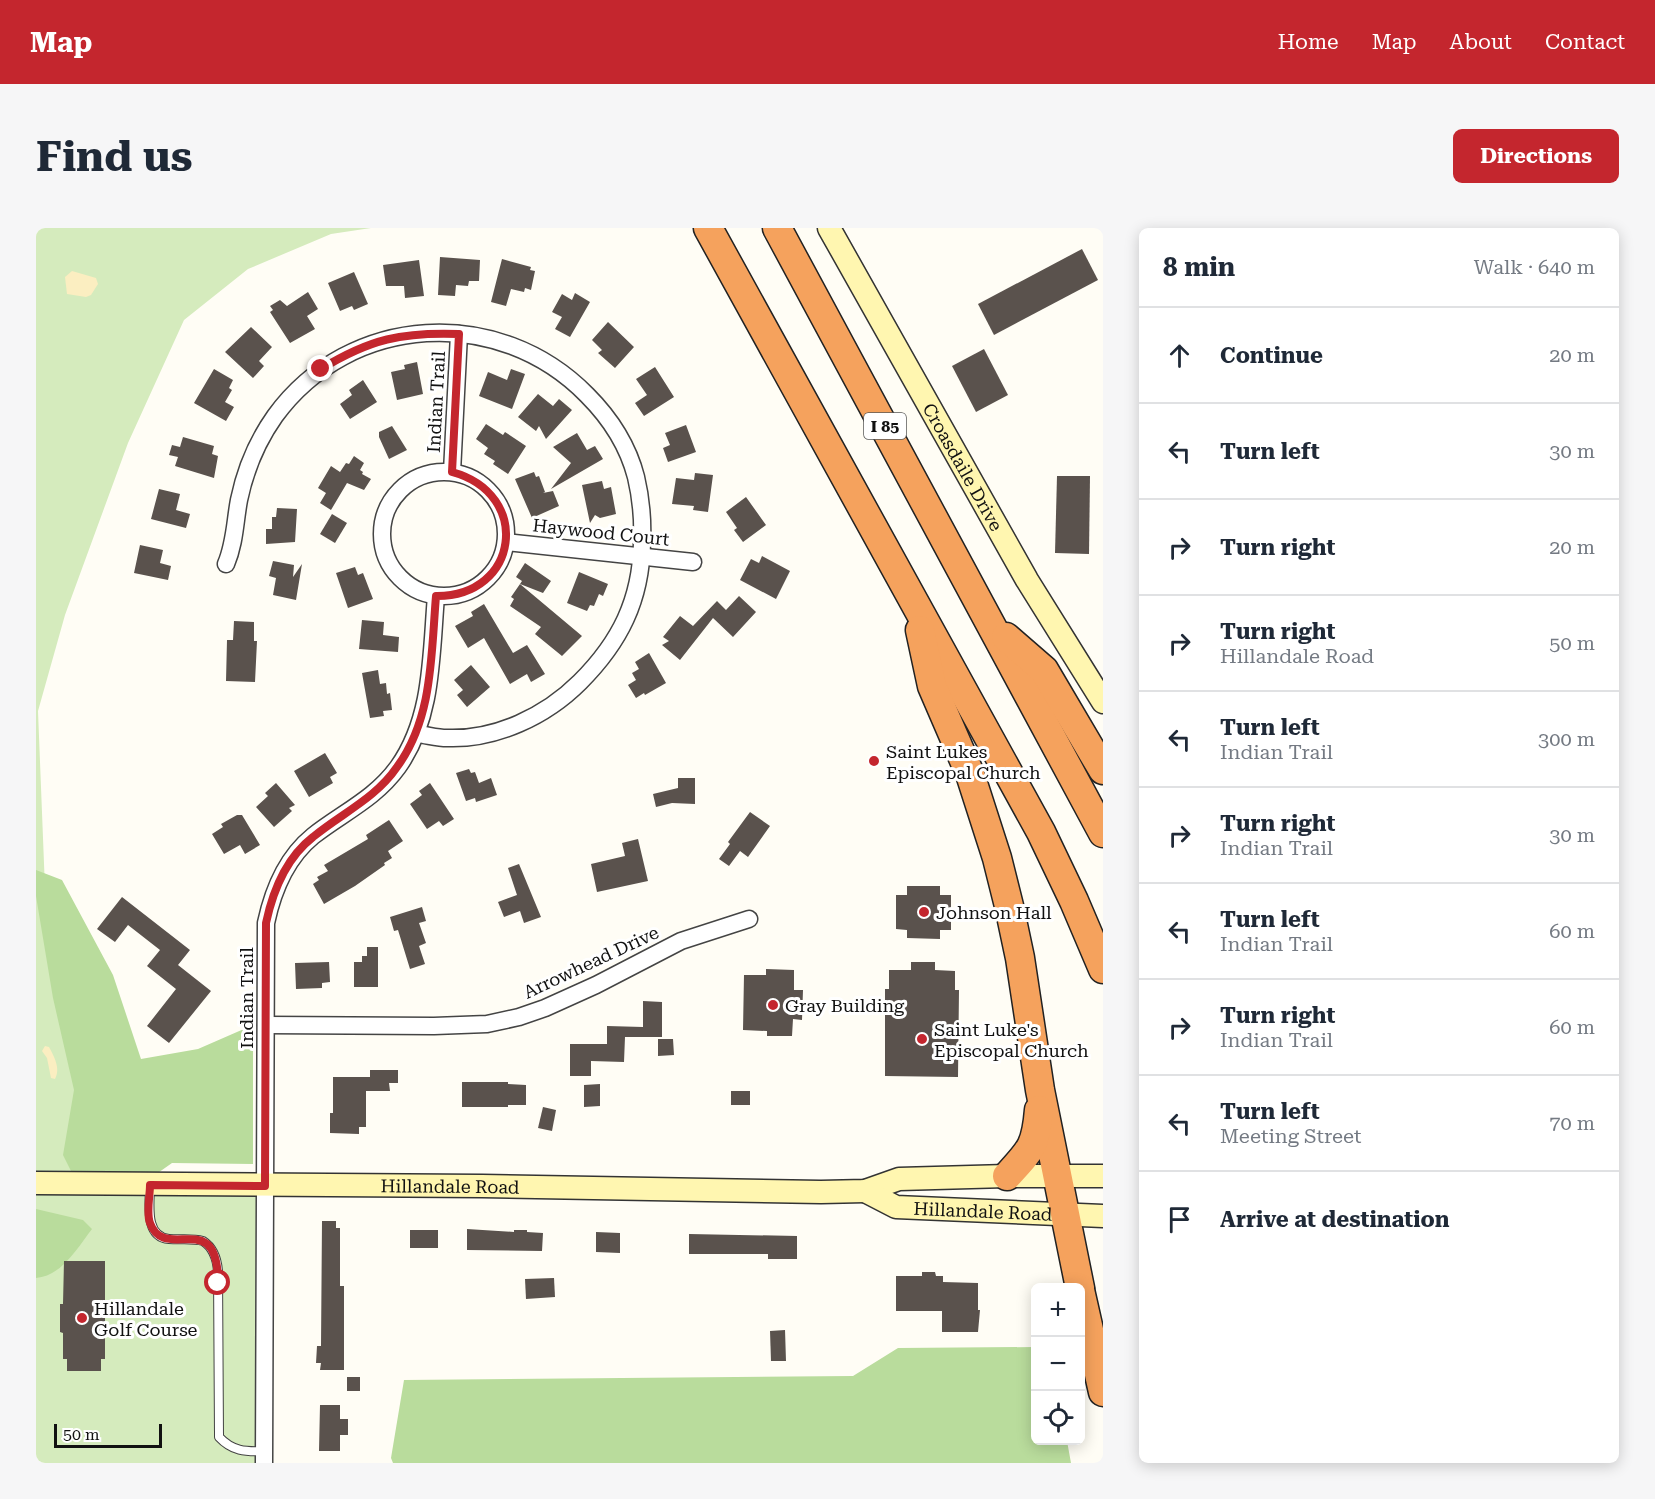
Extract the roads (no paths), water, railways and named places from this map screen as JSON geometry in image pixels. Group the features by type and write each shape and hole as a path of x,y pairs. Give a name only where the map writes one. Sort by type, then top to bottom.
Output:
{"highway":[{"path":"708,228 1041,832 1103,969"},
{"name":"I 85","path":"777,228 1103,833"},
{"path":"914,601 932,686 970,774 999,867 1020,958 1040,1090 1079,1283"},
{"path":"992,625 1044,670 1103,770"},
{"path":"1007,1176 1029,1153 1034,1143 1040,1090"},
{"path":"1085,1311 1103,1392"}],"main road":[{"name":"Croasdaile Drive","path":"829,228 1021,571 1103,702"},
{"name":"Hillandale Road","path":"36,1184 482,1186 821,1192 865,1191 899,1179 1101,1176"},
{"name":"Hillandale Road","path":"865,1191 896,1207 1103,1216"}],"street":[{"path":"226,564 231,553 239,498 260,440 275,416 296,390 321,369 343,355 367,344 392,337 426,333 459,334 494,339 526,351 554,367 576,384 599,407 612,426 636,475 643,526 642,556 634,598 626,620 612,645 592,670 572,690 537,715 500,731 464,738 417,734"},
{"name":"Indian Trail","path":"452,472 459,334"},
{"name":"Indian Trail","path":"452,472 466,475 478,482 493,496 503,514 506,542 496,568 487,579 464,593 436,596 423,593 410,586 390,566 382,540 382,526 392,500 406,484 425,474 452,472"},
{"name":"Haywood Court","path":"506,542 693,562"},
{"name":"Indian Trail","path":"264,1457 266,923 270,901 292,858 313,836 368,799 383,785 398,767 417,734 428,688 436,596"},
{"name":"Arrowhead Drive","path":"266,1025 434,1026 487,1024 519,1017 596,985 681,941 749,919"}],"lane":[{"path":"150,1185 149,1222 157,1233 162,1238 203,1241 213,1250 216,1258 219,1437 232,1448 264,1457"}],"place":[{"name":"Saint Lukes Episcopal Church","path":"874,761"},
{"name":"Johnson Hall","path":"924,912"},
{"name":"Gray Building","path":"773,1005"},
{"name":"Saint Luke's Episcopal Church","path":"922,1039"},
{"name":"Hillandale Golf Course","path":"82,1318"}]}
